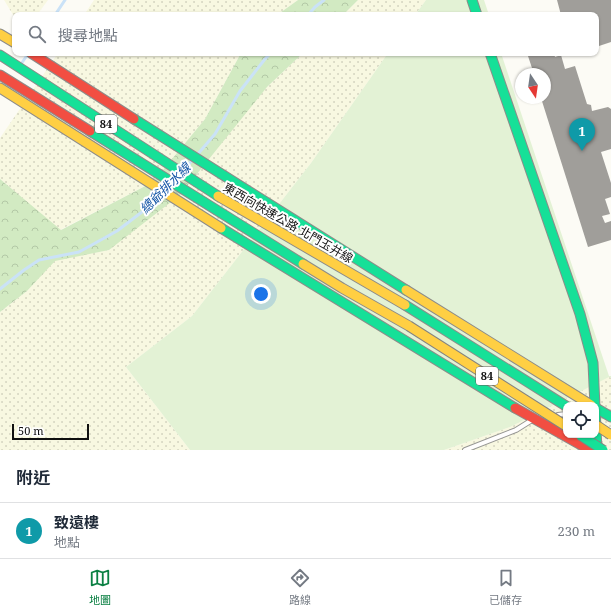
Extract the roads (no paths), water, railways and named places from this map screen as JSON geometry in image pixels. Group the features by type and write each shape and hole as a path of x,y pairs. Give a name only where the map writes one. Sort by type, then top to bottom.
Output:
{"main road":[{"path":"472,0 476,12"},
{"path":"0,34 12,41"},
{"name":"東西向快速公路 北門玉井線","path":"0,55 212,192 418,312 563,404"},
{"path":"36,56 216,171 586,402"},
{"path":"491,56 580,314 593,363 596,402"},
{"name":"東西向快速公路 北門玉井線","path":"0,75 342,288 408,326 563,424"},
{"path":"0,88 188,208 534,419 590,450"},
{"path":"599,410 611,417"},
{"path":"599,427 611,435"},
{"path":"585,438 603,450"},
{"path":"597,438 597,450"}],"lane":[{"path":"465,450 516,430 534,419 563,414"}],"waterway":[{"path":"57,12 65,0"},
{"name":"總爺排水線","path":"311,12 324,0"},
{"path":"21,64 27,56"},
{"name":"總爺排水線","path":"197,155 215,134 240,91 268,56"},
{"name":"總爺排水線","path":"184,170 193,159"},
{"name":"總爺排水線","path":"0,289 39,260 79,252 117,231 155,202 161,195"}],"place":[{"name":"致遠樓","path":"582,151"}]}
